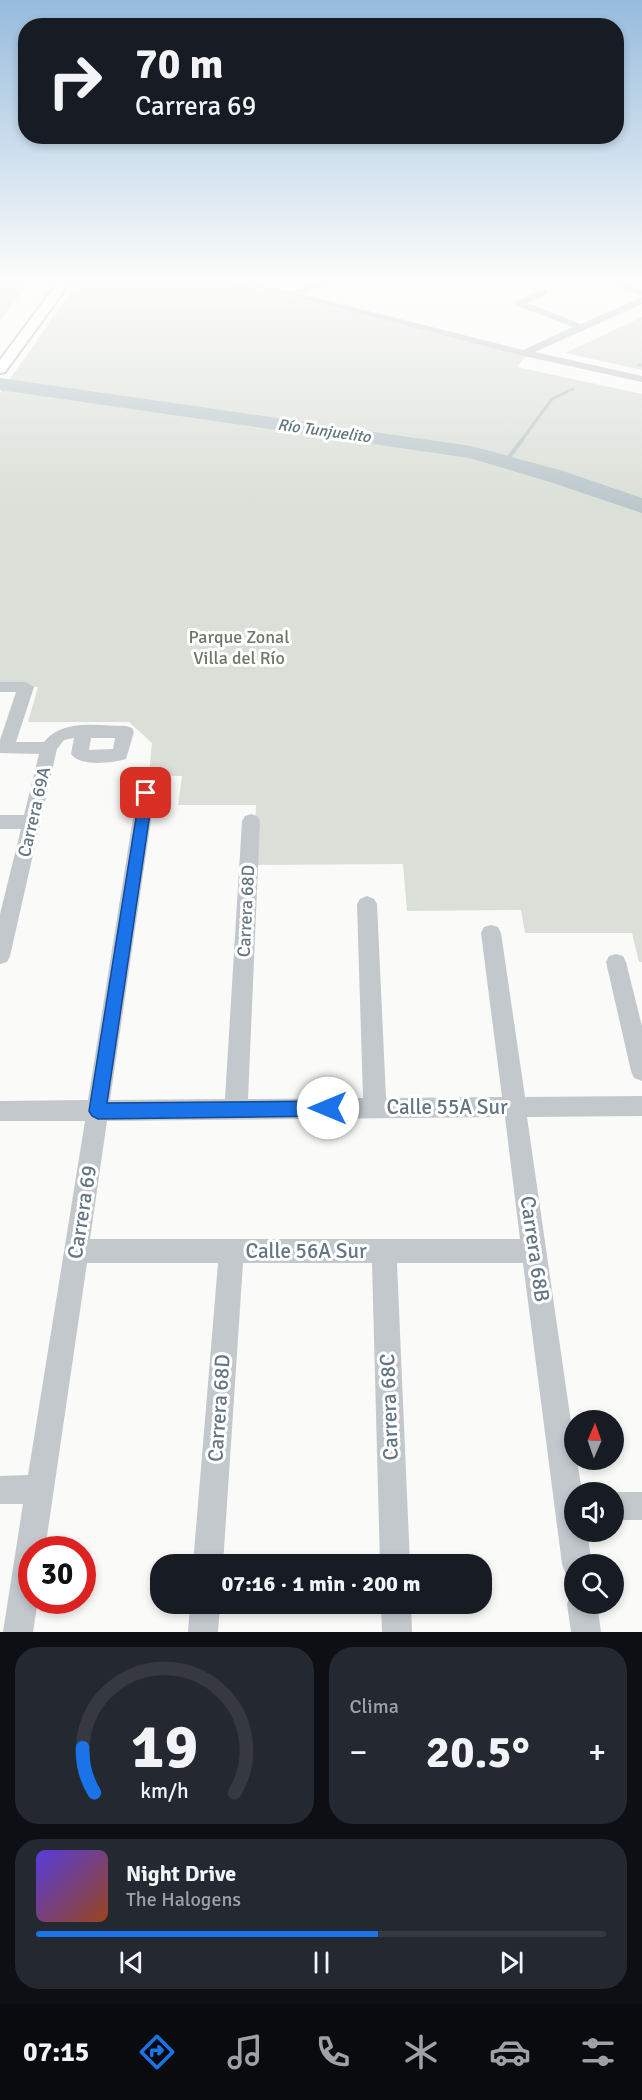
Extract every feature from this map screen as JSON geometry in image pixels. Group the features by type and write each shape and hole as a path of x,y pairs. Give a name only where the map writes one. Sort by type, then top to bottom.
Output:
{"street":[{"path":"543,357 642,379"},
{"path":"0,687 26,687 3,747 50,748"},
{"name":"Carrera 69A","path":"0,956 7,899 32,822 50,748 58,736 68,732 84,731 125,732 120,755 84,756 80,754 84,731"},
{"name":"Carrera 69","path":"18,1632 146,793"},
{"name":"Carrera 68D","path":"236,1109 250,821"},
{"path":"0,822 32,822"},
{"path":"367,904 375,1108"},
{"name":"Carrera 68B","path":"490,933 568,1482"},
{"path":"616,962 642,1071"},
{"name":"Calle 55A Sur","path":"0,1111 642,1106"},
{"name":"Carrera 68C","path":"384,1250 394,1554"},
{"name":"Calle 56A Sur","path":"76,1251 535,1251"},
{"name":"Carrera 68D","path":"209,1554 231,1251"},
{"path":"0,1490 40,1489"},
{"path":"624,1506 642,1506"},
{"path":"203,1632 204,1614"},
{"path":"396,1614 397,1632"},
{"path":"583,1614 586,1632"}],"green space":[{"name":"Parque Zonal Villa del Río","path":"25,357 525,357 517,367 642,394 642,962 639,962 632,933 525,933 521,910 407,911 403,864 253,865 256,805 178,805 182,776 149,775 152,743 129,722 28,722 38,687 0,687 0,393"},
{"path":"584,357 642,357 642,370"}],"waterway":[{"name":"Río Tunjuelito","path":"0,384 471,452 555,476 642,506"},
{"path":"521,441 552,399 573,389"},
{"path":"506,461 522,440"}],"route":[{"path":"146,793 98,1111 328,1108"}]}
